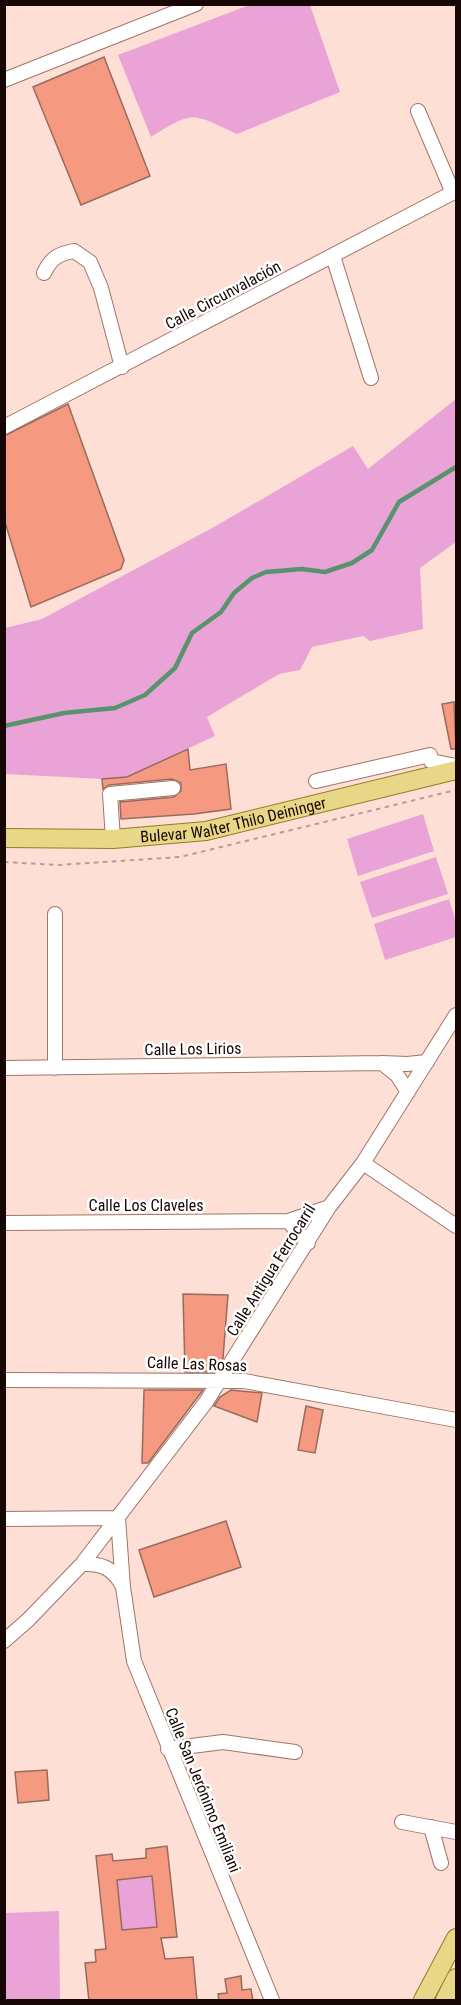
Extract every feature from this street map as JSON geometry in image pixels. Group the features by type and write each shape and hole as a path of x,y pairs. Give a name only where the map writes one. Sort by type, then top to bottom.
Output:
{"main road":[{"name":"Bulevar Walter Thilo Deininger","path":"4,838 112,839 207,831 456,768"},
{"path":"423,2001 456,1938"},
{"path":"445,2001 456,1978"}],"street":[{"path":"4,80 196,4"},
{"path":"418,111 455,192"},
{"name":"Calle Circunvalación","path":"4,427 455,192"},
{"path":"44,273 52,259 60,254 74,251 90,262 101,288 122,366"},
{"path":"333,256 371,378"},
{"path":"316,781 429,755 431,761 456,768"},
{"path":"112,839 110,794 172,788"},
{"path":"55,914 55,1068"},
{"name":"Calle Antigua Ferrocarril","path":"4,1641 28,1620 82,1564 221,1379 329,1207 363,1163 456,1015"},
{"name":"Calle Los Lirios","path":"4,1068 382,1063 407,1065 427,1062"},
{"path":"382,1063 397,1075 408,1092"},
{"path":"363,1163 456,1226"},
{"name":"Calle Los Claveles","path":"4,1223 288,1221 329,1207"},
{"path":"288,1221 308,1243"},
{"name":"Calle Las Rosas","path":"4,1380 221,1379 256,1383 456,1420"},
{"path":"4,1519 118,1518"},
{"name":"Calle San Jerónimo Emiliani","path":"118,1518 123,1587 134,1661 272,2001"},
{"path":"82,1564 101,1564 110,1569 123,1587"},
{"path":"168,1749 223,1742 295,1752"},
{"path":"402,1822 456,1832"},
{"path":"431,1827 441,1863"}],"shaded area":[{"path":"252,4 310,5 340,92 237,134 202,119 186,118 151,137 118,55"},
{"path":"456,399 456,542 420,568 423,629 370,641 363,636 312,647 300,670 279,674 207,717 215,736 127,777 102,779 5,774 5,628 42,619 214,527 353,446 368,469"},
{"path":"423,814 434,851 358,876 347,839"},
{"path":"436,857 448,894 372,918 360,882"},
{"path":"449,899 456,922 456,937 385,960 374,924"},
{"path":"152,1876 157,1927 122,1930 117,1880"},
{"path":"59,1911 60,2000 5,2000 5,1913"}],"building":[{"path":"104,57 150,176 81,205 33,87"},
{"path":"68,404 124,560 121,569 31,607 4,519 4,436"},
{"path":"454,702 456,749 451,749 442,704"},
{"path":"188,749 190,770 226,764 231,809 121,819 120,802 174,797 181,791 181,783 172,779 109,785 103,789 102,779 127,777"},
{"path":"183,1294 228,1295 223,1358 214,1372 185,1372"},
{"path":"144,1390 203,1390 148,1463 142,1463"},
{"path":"231,1390 262,1393 257,1422 214,1406 220,1397"},
{"path":"306,1406 323,1410 315,1453 298,1450"},
{"path":"226,1521 241,1567 154,1597 139,1550"},
{"path":"47,1770 49,1800 18,1803 15,1772"},
{"path":"167,1846 177,1937 161,1938 165,1959 193,1957 197,2001 89,2001 85,1963 96,1962 95,1950 106,1949 96,1856 112,1854 113,1861 146,1858 146,1849","holes":["152,1876 157,1927 122,1930 117,1880"]},
{"path":"241,1976 242,1990 251,1989 253,2001 219,2001 218,1994 227,1993 225,1979"}],"waterway":[{"path":"4,726 64,713 115,708 145,695 175,668 192,633 221,612 234,593 252,578 266,572 302,569 325,572 352,563 372,550 399,502 456,467"}]}
